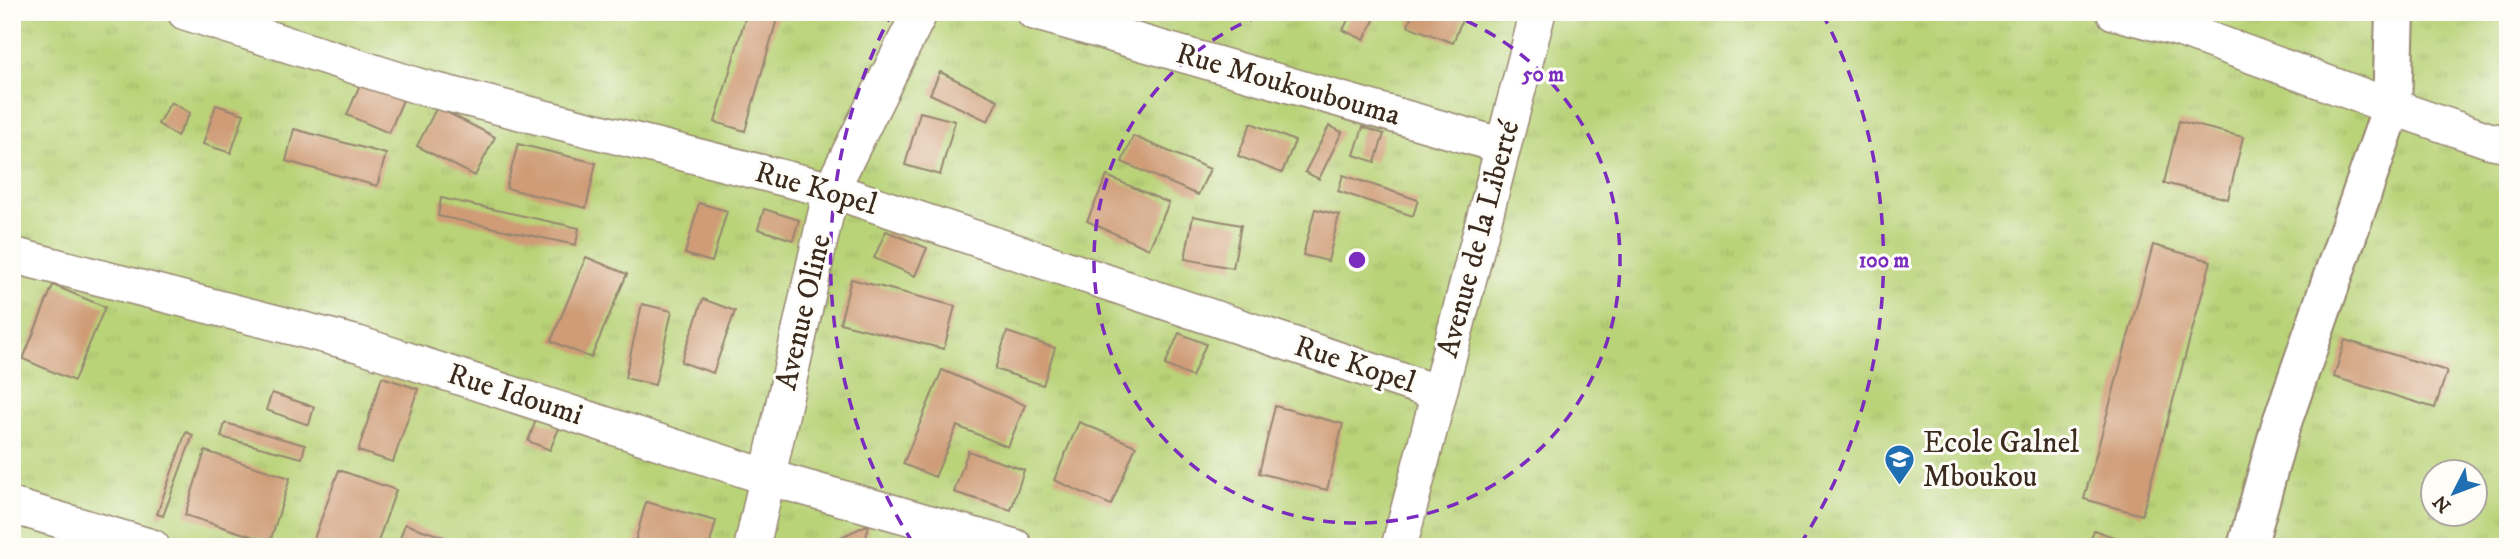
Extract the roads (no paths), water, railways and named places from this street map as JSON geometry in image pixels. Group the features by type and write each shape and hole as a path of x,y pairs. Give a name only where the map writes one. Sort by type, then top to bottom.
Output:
{"main road":[{"path":"2247,547 2280,428 2392,107 2395,12"}],"street":[{"name":"Rue Kopel","path":"186,12 421,87 831,190 1438,393"},
{"name":"Avenue Oline","path":"752,547 831,190 920,12"},
{"name":"Rue Moukoubouma","path":"1034,12 1503,146"},
{"name":"Avenue de la Liberté","path":"1399,547 1538,12"},
{"path":"2114,12 2180,29 2392,107 2488,140 2508,144"},
{"name":"Rue Idoumi","path":"12,255 359,344 767,477 1015,547"},
{"path":"12,506 152,547"}],"place":[{"name":"Ecole Galnel Mboukou","path":"1900,487"}]}
